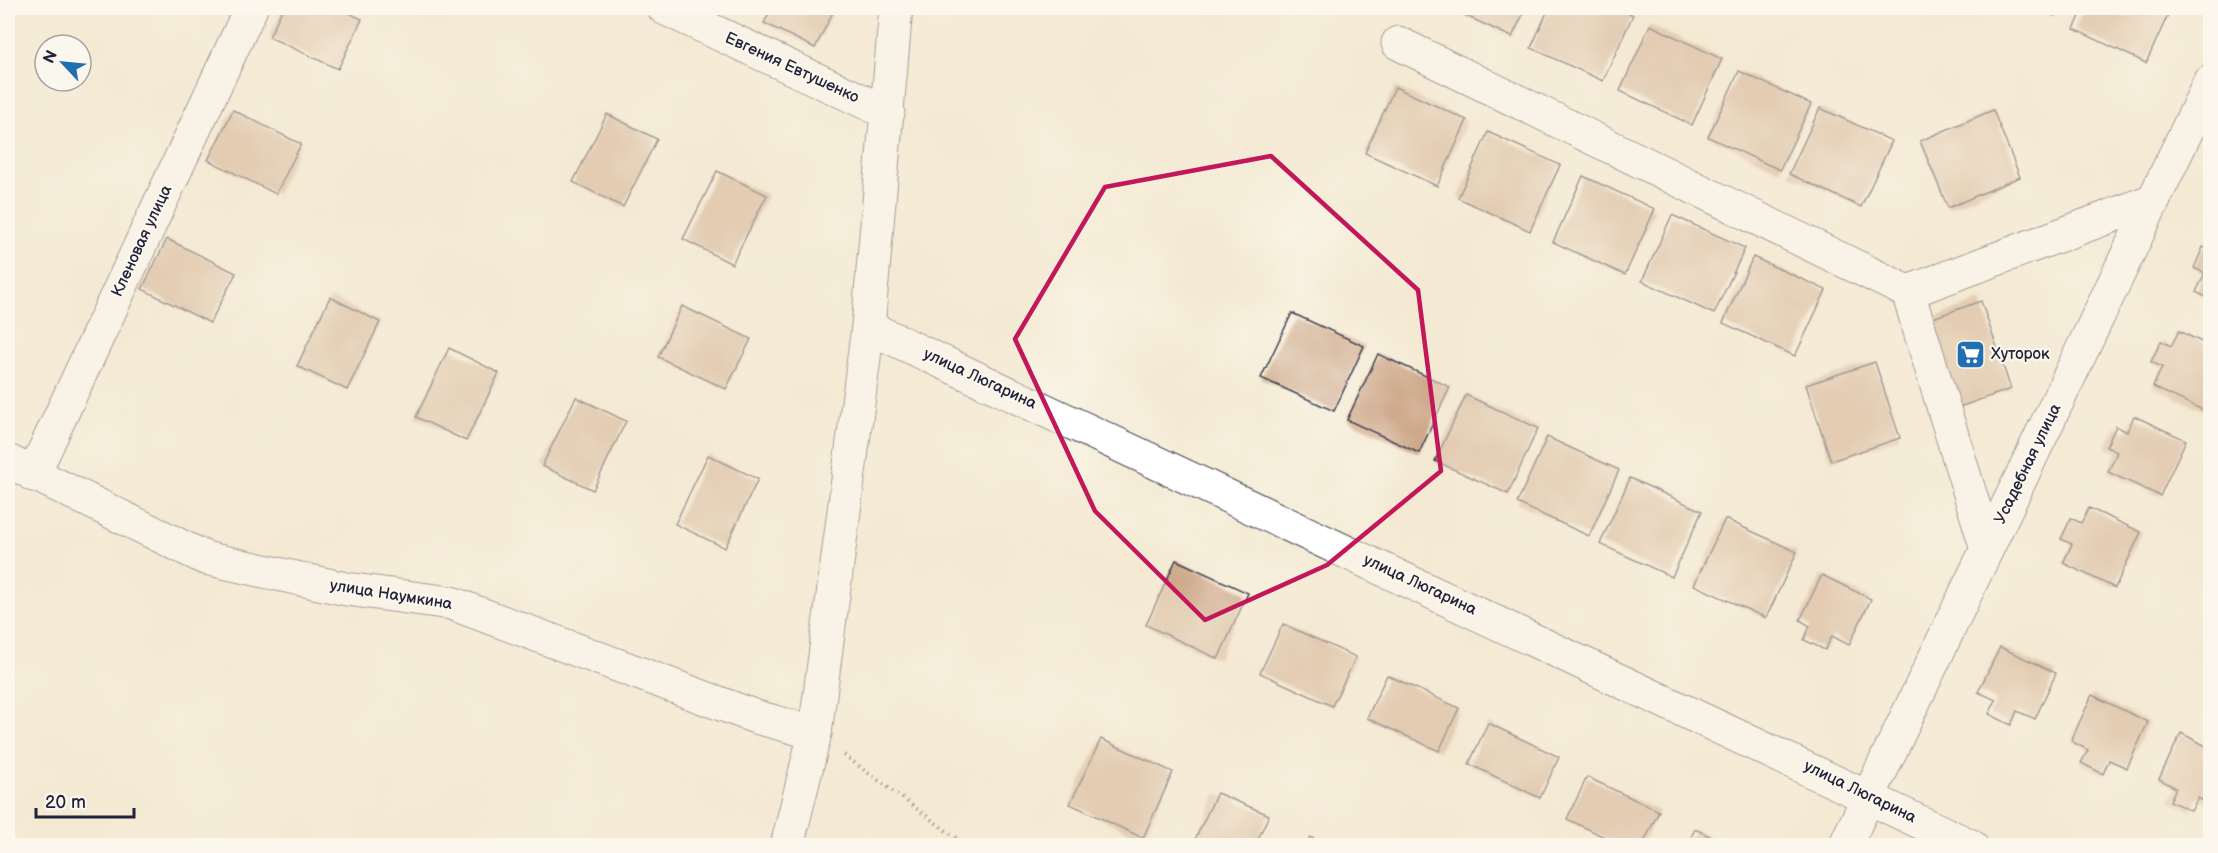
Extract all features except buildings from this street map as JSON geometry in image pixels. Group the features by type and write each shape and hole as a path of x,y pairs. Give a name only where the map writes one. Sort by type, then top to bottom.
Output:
{"street":[{"name":"Кленовая улица","path":"20,468 251,8"},
{"name":"Евгения Евтушенко","path":"664,8 888,113"},
{"path":"788,846 814,733 868,327 896,8"},
{"path":"1398,43 1908,292 2154,200"},
{"name":"Усадебная улица","path":"1845,846 2211,82"},
{"path":"1908,292 1987,549"},
{"name":"улица Люгарина","path":"868,327 1870,796 1971,846"},
{"name":"улица Наумкина","path":"20,468 205,558 346,589 451,603 756,717 814,733"}],"path":[{"path":"814,733 967,846"}],"highlighted area":[{"path":"1271,156 1418,290 1441,471 1327,565 1205,620 1095,511 1015,339 1105,187"}],"place":[{"name":"Хуторок","path":"1970,354"}]}
